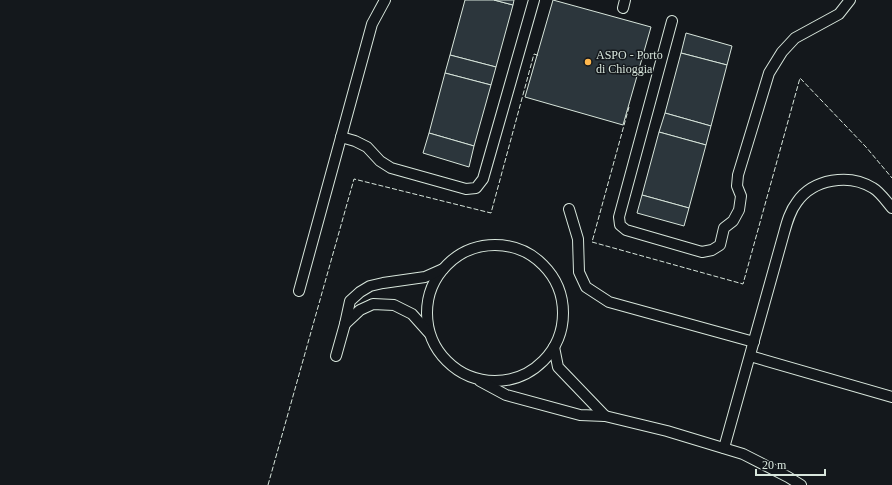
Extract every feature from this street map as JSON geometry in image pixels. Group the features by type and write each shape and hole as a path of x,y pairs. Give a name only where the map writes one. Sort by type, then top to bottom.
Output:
{"lane":[{"path":"299,291 372,24 385,0"},
{"path":"341,137 355,141 367,147 380,161 391,168 466,189 476,188 483,179 534,0"},
{"path":"672,21 618,217 620,225 626,230 702,252 712,250 720,245 724,228 733,221 739,210 741,196 737,186 738,175 769,73 782,52 795,38 839,14 850,0"},
{"path":"724,448 790,214 797,201 808,190 820,184 835,180 848,180 861,182 873,188 892,208"},
{"path":"569,209 578,238 579,272 586,288 609,302 754,342"},
{"path":"431,336 428,322 430,294 444,269 454,259 480,247 509,247 522,251 535,258 545,268 554,279 560,293 563,307 563,320 560,334 554,347 536,368 524,375 497,381 483,380 470,376"},
{"path":"336,356 350,301 360,292 370,286 425,277 444,269"},
{"path":"345,324 360,310 373,304 394,305 412,314 431,336 446,360 457,369 506,395 580,416 605,416 667,431 724,448 743,454 801,485"},
{"path":"554,347 558,367 605,416"},
{"path":"750,356 892,396"}],"building":[{"path":"465,0 494,0 513,5 496,67 450,55"},
{"path":"494,0 514,0 513,5"},
{"name":"ASPO - Porto di Chioggia","path":"553,0 651,27 623,125 525,97"},
{"path":"686,33 732,46 727,65 681,53"},
{"path":"681,53 727,65 711,126 665,113"},
{"path":"450,55 496,67 491,85 445,73"},
{"path":"445,73 491,85 474,146 429,133"},
{"path":"665,113 711,126 706,145 659,132"},
{"path":"659,132 706,145 689,208 642,195"},
{"path":"429,133 474,146 469,167 423,153"},
{"path":"642,195 689,208 684,226 637,213"}],"fence":[{"path":"268,485 354,179 491,213 534,54 540,56"},
{"path":"629,107 592,242 743,284 800,78 866,147 892,178"}],"place":[{"name":"ASPO - Porto di Chioggia","path":"588,62"}]}
